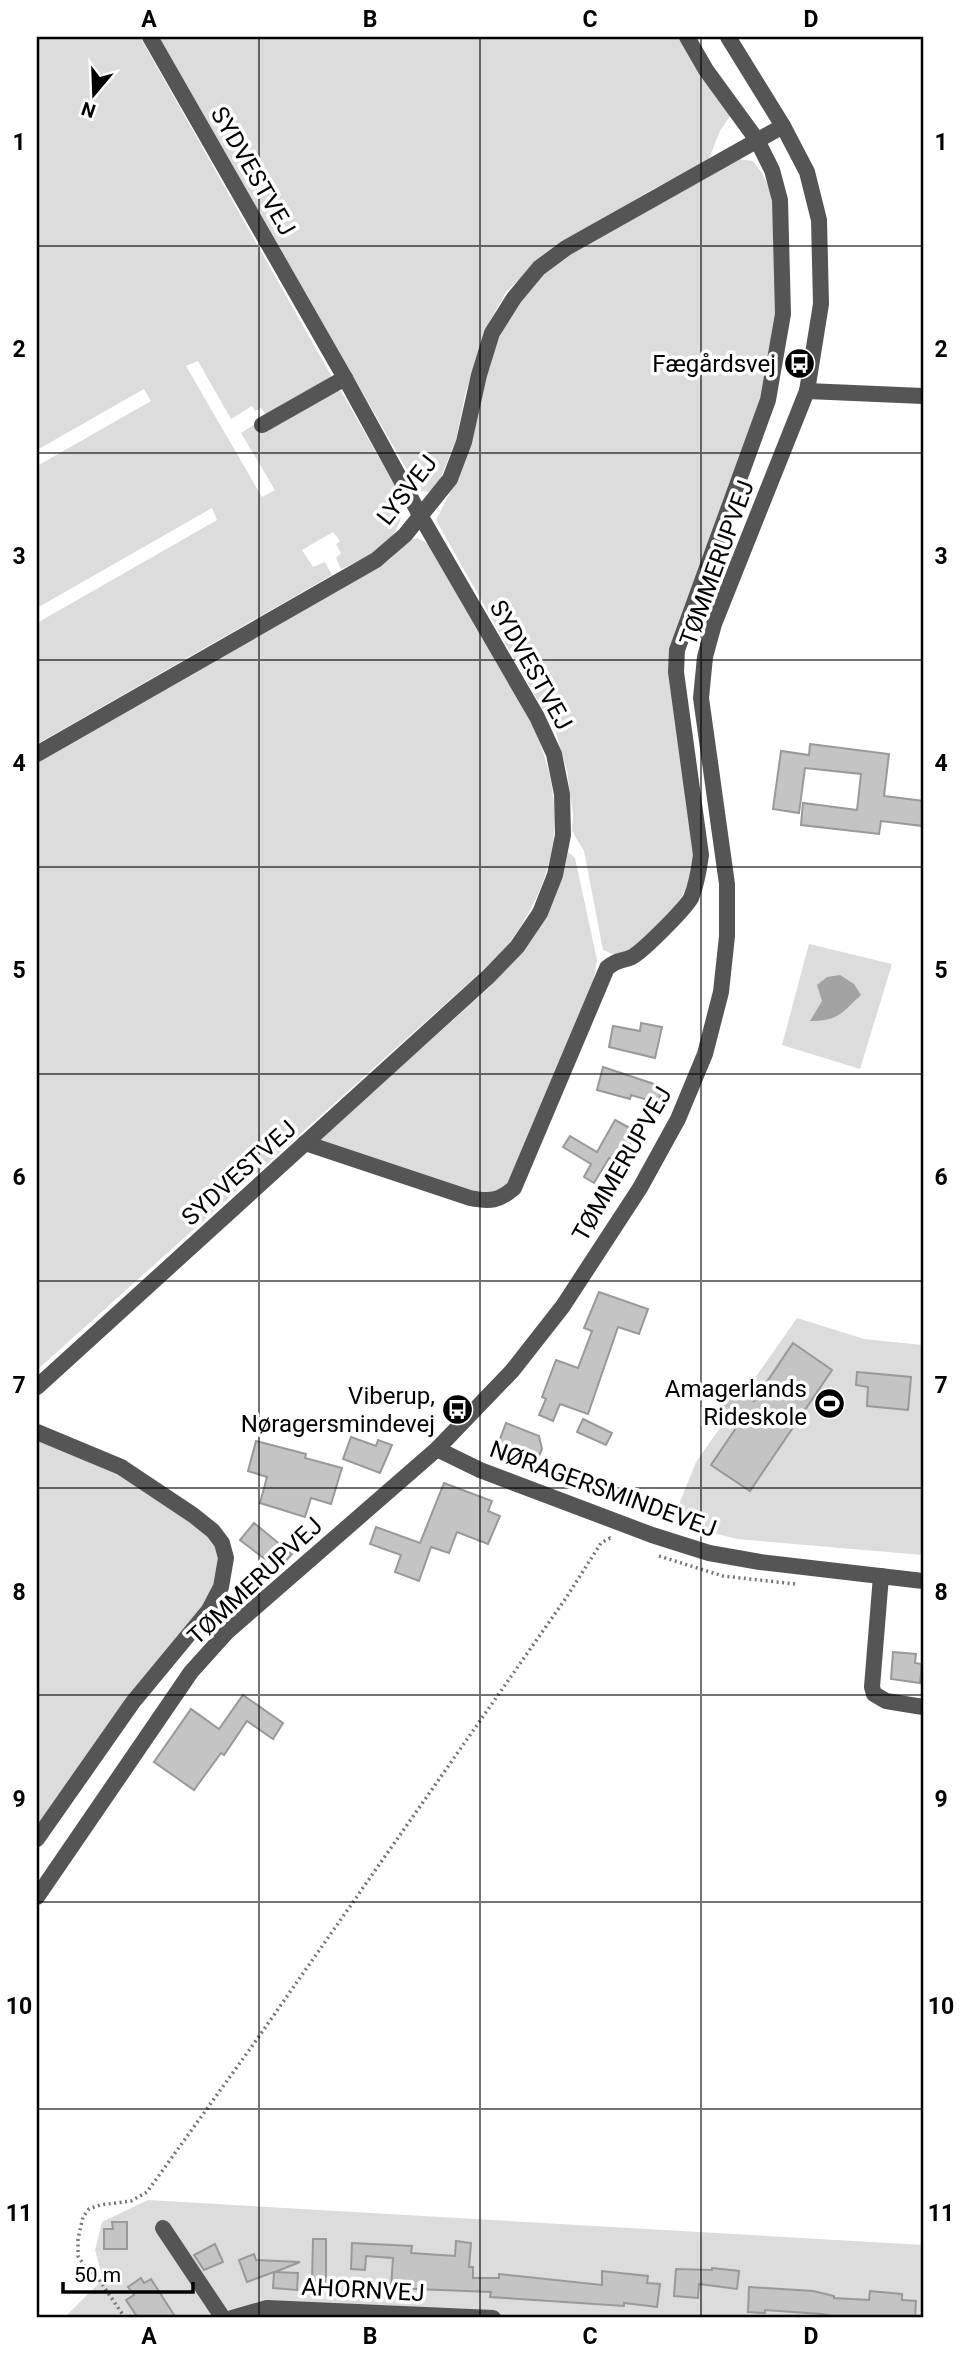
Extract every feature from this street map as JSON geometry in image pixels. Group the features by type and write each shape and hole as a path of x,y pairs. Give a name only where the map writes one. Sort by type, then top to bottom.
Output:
{"street":[{"name":"SYDVESTVEJ","path":"37,1387 489,976 517,947 540,913 555,875 563,835 562,794 554,754 537,717 150,37"},
{"path":"305,1143 471,1198 489,1202 501,1199 514,1188 607,968 615,960 632,956 658,934 690,901 698,879 701,855 676,672 677,650 768,400 783,314 780,200 772,170 757,140 706,70 687,37"},
{"name":"TØMMERUPVEJ","path":"37,1897 191,1672 228,1632 437,1449 512,1371 563,1306 640,1188 678,1119 705,1054 721,992 727,936 727,884 701,698 705,657 714,624 807,391 821,304 819,220 807,172 783,126 728,37"},
{"name":"LYSVEJ","path":"37,754 376,560 405,535 450,479 464,442 475,388 492,333 514,298 539,268 566,248 783,126"},
{"path":"262,425 345,378"},
{"path":"807,391 923,396"},
{"path":"37,1432 121,1467 193,1515 213,1531 222,1544 226,1558 221,1587 209,1609 133,1702 37,1839"},
{"name":"NØRAGERSMINDEVEJ","path":"437,1449 480,1469 652,1535 709,1553 761,1562 923,1581"},
{"path":"881,1576 872,1688 874,1694 886,1701 923,1707"},
{"path":"163,2228 223,2318"},
{"name":"AHORNVEJ","path":"232,2318 267,2308 493,2318"}],"path":[{"path":"125,2318 96,2275 86,2268 78,2256 78,2239 83,2217 89,2209 131,2201 148,2192 566,1598 601,1543 610,1538 616,1541"}],"shaded area":[{"path":"37,37 140,37 332,377 330,383 269,419 261,408 255,411 252,406 231,419 198,361 186,366 262,497 275,490 241,433 255,424 259,431 334,390 341,391 403,500 402,514 392,536 365,558 341,569 336,558 341,553 336,544 340,541 333,532 302,550 313,567 325,562 332,575 37,744 37,623 217,520 212,508 37,608 37,466 151,401 144,389 37,450"},
{"path":"159,37 681,37 730,116 720,131 708,161 653,189 548,252 506,292 490,321 478,352 465,395 456,440 437,487 429,492 419,491"},
{"path":"738,159 753,161 770,190 775,219 777,322 762,404 680,626 694,844 693,874 672,915 631,951 615,955 603,950 584,851 572,831 573,814 567,771 556,733 436,520 458,477 498,332 521,298 545,272 568,255"},
{"path":"418,538 428,544 522,706 542,749 554,805 554,831 543,881 533,905 502,953 37,1370 37,761 389,560 409,540"},
{"path":"568,852 575,858 597,960 593,984 508,1189 485,1197 319,1140 491,986 519,955 549,910"},
{"path":"809,944 892,964 860,1069 782,1045"},
{"path":"840,975 854,984 861,995 834,1018 810,1021 822,1001 817,985 827,977"},
{"name":"Amagerlands Rideskole","path":"797,1318 864,1339 923,1345 923,1555 737,1539 672,1522 696,1462"},
{"path":"37,1437 121,1472 190,1517 220,1550 222,1569 207,1606 37,1831"},
{"path":"148,2200 923,2245 923,2318 64,2318 103,2279 95,2250 102,2222"}],"building":[{"path":"810,744 889,754 884,796 923,801 923,826 881,821 879,834 801,825 803,803 857,810 861,774 805,768 799,813 773,809 781,751 809,755"},
{"path":"641,1023 662,1027 655,1058 609,1047 613,1026 640,1031"},
{"path":"603,1067 663,1087 658,1103 631,1095 630,1099 597,1090"},
{"path":"615,1120 637,1132 620,1164 609,1158 594,1183 584,1177 591,1164 563,1147 570,1136 597,1152"},
{"path":"599,1292 648,1309 639,1334 618,1327 588,1414 560,1404 553,1421 539,1415 546,1399 542,1397 556,1360 578,1368 592,1331 584,1328"},
{"path":"793,1343 832,1370 750,1491 711,1465 740,1422 718,1414 727,1391 754,1401"},
{"path":"857,1372 911,1377 908,1410 867,1406 868,1387 856,1385"},
{"path":"583,1419 612,1433 606,1445 577,1432"},
{"path":"506,1423 539,1436 542,1449 532,1472 510,1463 512,1459 495,1452"},
{"path":"351,1437 376,1446 378,1440 392,1445 380,1473 343,1459"},
{"path":"256,1441 306,1454 305,1458 342,1468 331,1504 311,1498 305,1517 260,1503 267,1477 248,1471"},
{"path":"444,1483 492,1501 488,1511 500,1516 488,1544 457,1532 449,1553 431,1547 419,1581 395,1572 401,1555 370,1544 376,1527 420,1543"},
{"path":"254,1523 292,1554 281,1566 269,1554 265,1559 240,1540"},
{"path":"893,1652 916,1654 915,1663 922,1664 920,1683 891,1679"},
{"path":"243,1695 283,1723 273,1739 247,1721 224,1755 221,1753 194,1790 154,1762 191,1709 219,1729"},
{"path":"112,2222 127,2222 127,2249 104,2249 104,2229 113,2229"},
{"path":"313,2239 326,2239 326,2282 312,2281"},
{"path":"456,2241 471,2243 469,2267 473,2267 473,2278 499,2278 499,2274 602,2285 602,2271 648,2276 647,2283 660,2284 657,2307 490,2297 491,2292 391,2288 393,2258 366,2256 365,2270 351,2269 352,2243 412,2246 411,2253 455,2256"},
{"path":"215,2244 223,2262 204,2270 194,2255"},
{"path":"254,2254 256,2260 300,2262 275,2272 298,2273 297,2290 273,2288 274,2272 247,2282 239,2260"},
{"path":"712,2268 739,2271 737,2289 699,2284 698,2298 674,2296 676,2269"},
{"path":"141,2278 144,2283 151,2279 176,2318 138,2318 126,2300 134,2295 128,2287"},
{"path":"749,2287 813,2291 834,2298 869,2300 870,2291 902,2294 902,2300 916,2301 915,2318 836,2317 765,2310 765,2313 748,2312"}],"place":[{"name":"Fægårdsvej","path":"799,364"},
{"name":"Amagerlands Rideskole","path":"830,1403"},
{"name":"Viberup, Nøragersmindevej","path":"458,1410"}]}
